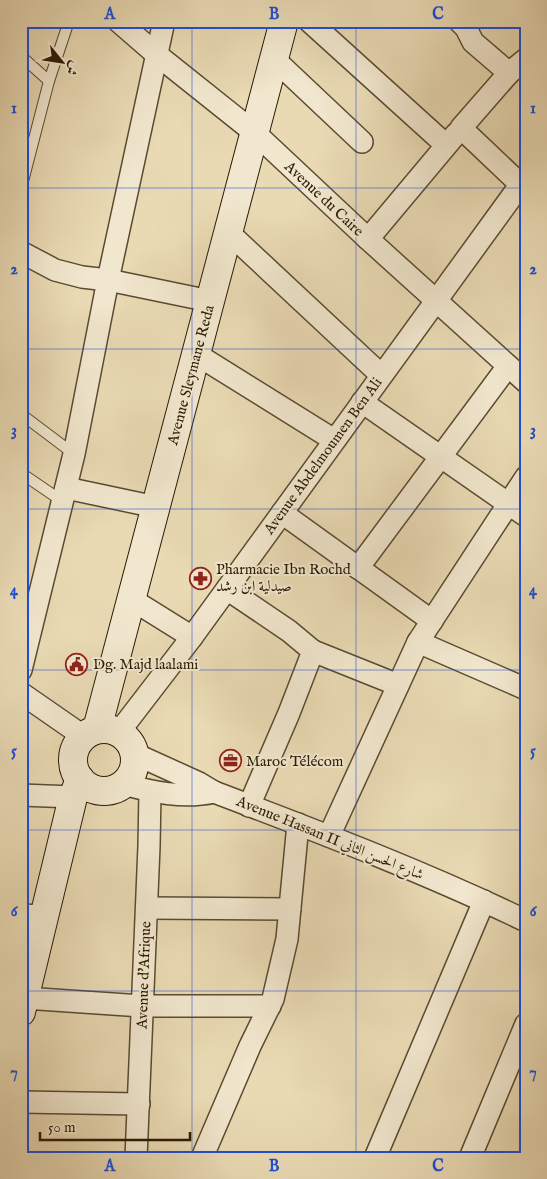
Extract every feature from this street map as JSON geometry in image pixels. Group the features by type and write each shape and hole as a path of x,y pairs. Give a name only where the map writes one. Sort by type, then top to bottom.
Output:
{"street":[{"name":"Avenue du Caire","path":"118,21 254,133 435,301 519,369"},
{"path":"21,670 74,454 108,280 164,21"},
{"name":"Avenue Sleymane Reda","path":"100,732 132,599 284,21"},
{"path":"309,21 446,145"},
{"path":"465,23 472,42 509,73"},
{"path":"274,59 362,142"},
{"path":"368,239 509,73 526,59"},
{"path":"461,128 523,181"},
{"name":"Avenue Abdelmoumen Ben Ali","path":"22,1008 33,916 76,788 76,772 73,757 78,742 100,732 192,637 523,181"},
{"path":"228,232 382,375"},
{"path":"23,257 55,270 210,301"},
{"path":"196,354 334,440"},
{"path":"358,568 440,457 519,369"},
{"path":"362,402 526,516"},
{"path":"329,836 418,642 526,477"},
{"path":"64,495 156,507"},
{"path":"282,513 432,621"},
{"path":"227,589 289,631 313,651 398,685"},
{"path":"132,599 192,637"},
{"path":"418,642 526,689"},
{"path":"249,806 313,651"},
{"path":"21,693 100,732 126,738 132,745 135,754 133,771 122,784 108,790 76,788 21,795"},
{"name":"Avenue Hassan II شارع الحسن الثاني","path":"135,754 214,792 329,836 484,901 526,921"},
{"path":"122,784 150,792 184,795 201,795 214,792"},
{"name":"Avenue d'Afrique","path":"136,1158 150,792"},
{"path":"202,1158 250,1046 270,1006 279,978 286,947 298,824"},
{"path":"375,1158 484,901"},
{"path":"147,908 290,909"},
{"path":"22,1008 270,1006"},
{"path":"470,1158 526,1024"},
{"path":"21,1102 139,1104"}],"lane":[{"path":"21,189 25,159 69,21"},
{"path":"21,56 49,81"},
{"path":"21,414 74,454"},
{"path":"21,473 64,495"}],"place":[{"name":"Pharmacie Ibn Rochd صيدلية ابن رشد","path":"200,578"},
{"name":"Dg. Majd laalami","path":"77,664"},
{"name":"Maroc Télécom","path":"230,761"}]}
